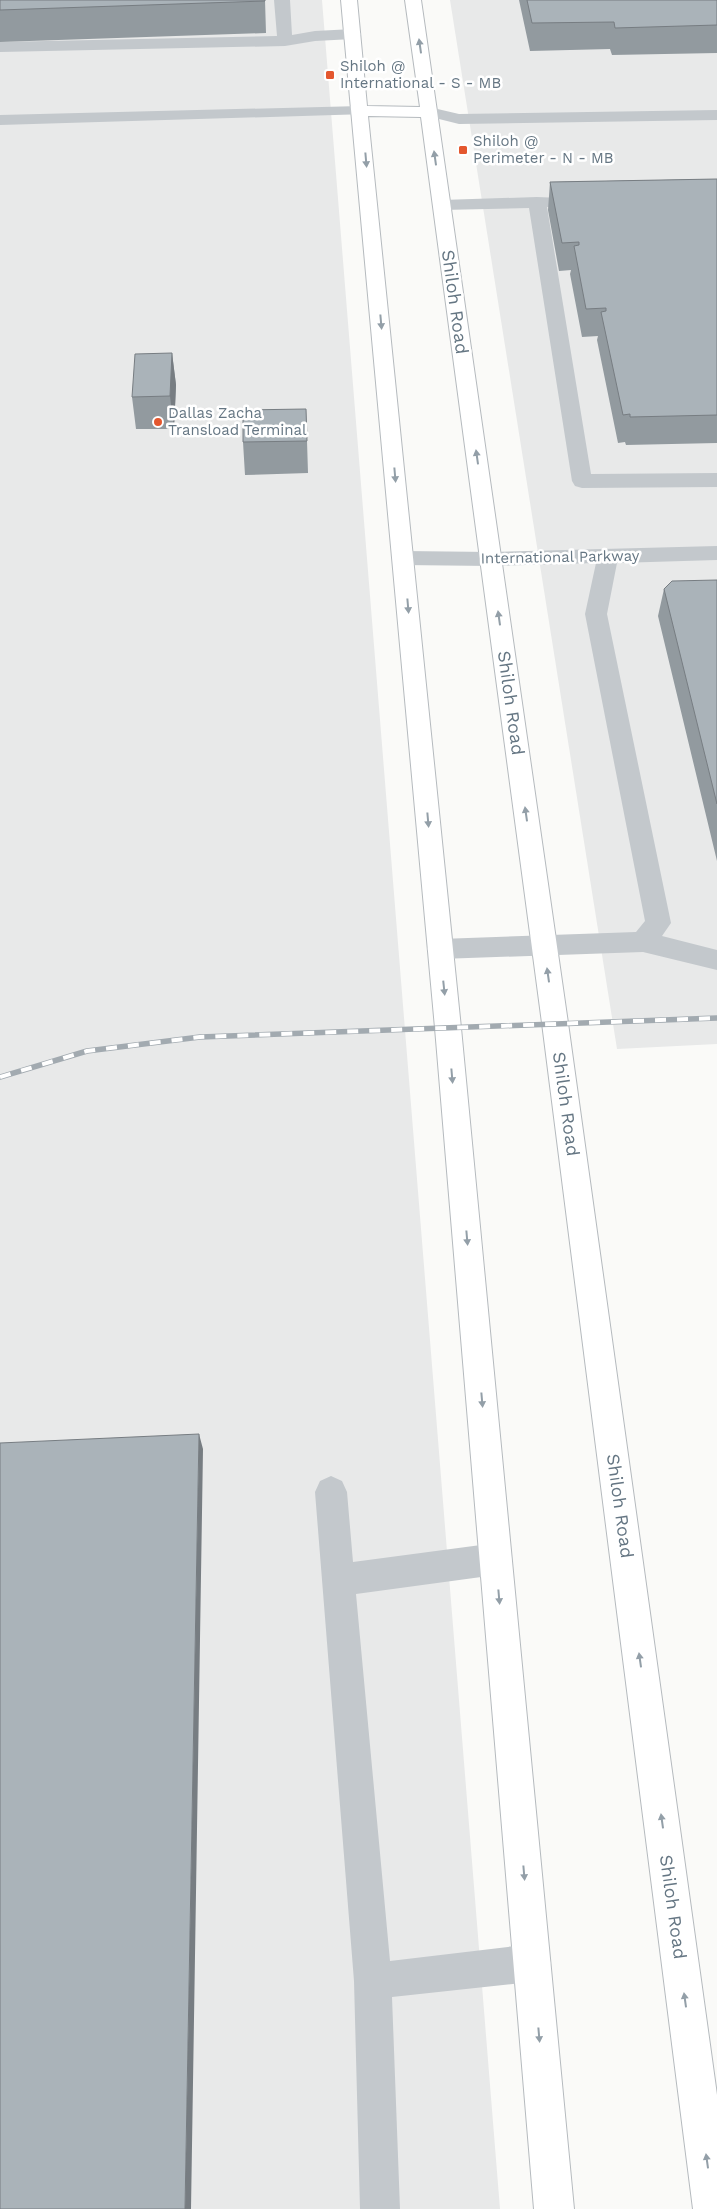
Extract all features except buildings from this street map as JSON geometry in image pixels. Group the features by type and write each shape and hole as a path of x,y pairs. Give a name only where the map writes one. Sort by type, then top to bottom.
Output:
{"main road":[{"path":"350,0 440,949 554,2209"},
{"name":"Shiloh Road","path":"413,0 544,945 713,2209"},
{"path":"361,112 429,112"}],"street":[{"path":"282,0 285,41"},
{"path":"0,47 285,41 315,36 353,34"},
{"path":"0,120 361,112"},
{"path":"429,112 459,119 717,115"},
{"path":"442,205 575,201"},
{"path":"537,202 582,481 717,480"},
{"name":"International Parkway","path":"403,558 491,559 717,553"},
{"path":"608,556 596,614 658,923 643,942"},
{"path":"440,949 643,942 717,960"},
{"path":"331,1492 373,1982 380,2209"},
{"path":"339,1580 496,1559"},
{"path":"373,1982 532,1964"}],"shaded area":[{"path":"0,0 322,0 500,2209 0,2209"},
{"path":"450,0 717,0 717,1044 617,1049"}],"railway":[{"path":"0,1077 87,1051 200,1037 717,1018"}],"place":[{"name":"Shiloh @ International - S - MB","path":"330,75"},
{"name":"Shiloh @ Perimeter - N - MB","path":"463,150"},
{"name":"Dallas Zacha Transload Terminal","path":"158,422"}]}
